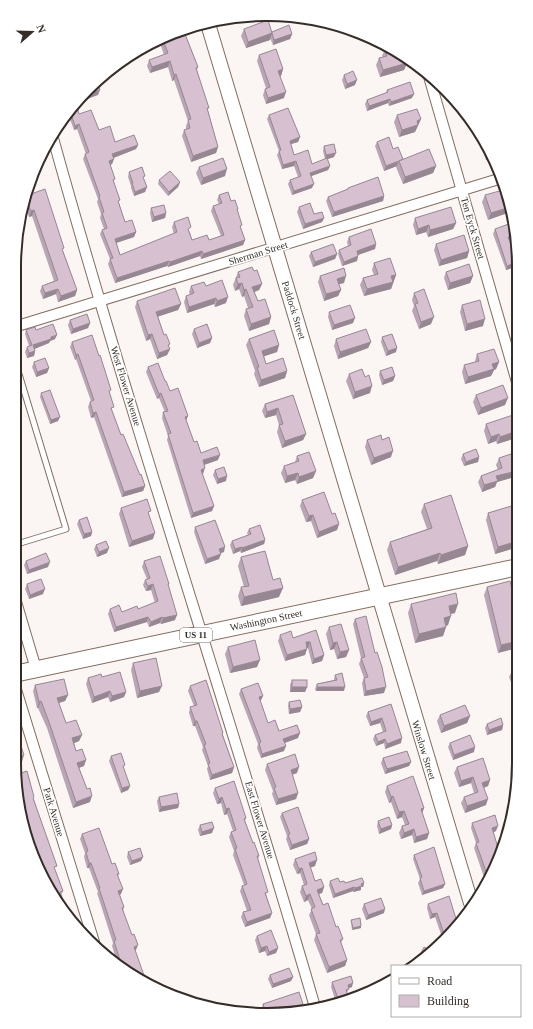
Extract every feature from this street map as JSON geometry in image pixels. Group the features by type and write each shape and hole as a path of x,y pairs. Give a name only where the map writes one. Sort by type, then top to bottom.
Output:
{"main road":[{"name":"Paddock Street","path":"209,28 378,597"},
{"name":"Washington Street","path":"21,672 512,568"},
{"name":"Winslow Street","path":"378,597 470,900"}],"street":[{"name":"Ten Eyck Street","path":"432,85 512,365"},
{"name":"West Flower Avenue","path":"54,143 100,301 202,634"},
{"name":"Sherman Street","path":"21,325 496,180"},
{"path":"21,619 36,669"},
{"name":"East Flower Avenue","path":"202,634 275,867 314,1003"},
{"name":"Park Avenue","path":"21,705 92,935"}],"lane":[{"path":"21,381 66,529 21,543"}],"building":[{"path":"268,21 272,33 248,42 244,29"},
{"path":"289,25 292,34 274,40 272,32"},
{"path":"185,35 198,67 196,68 209,108 207,108 218,147 193,156 184,130 190,128 188,120 191,119 176,74 174,75 170,61 152,67 149,60 168,53 164,43"},
{"path":"276,49 283,69 278,71 286,92 268,98 265,89 270,87 259,55"},
{"path":"386,52 405,64 383,70 379,58 387,56"},
{"path":"353,71 357,80 347,84 344,75"},
{"path":"410,82 414,94 391,102 390,99 369,106 367,100 388,92 387,90"},
{"path":"288,108 300,137 290,141 294,155 308,150 312,164 327,158 330,166 310,173 314,184 294,191 290,180 301,176 296,161 283,165 279,151 281,150 269,115"},
{"path":"417,109 421,119 417,121 418,125 402,130 397,115"},
{"path":"78,110 79,114 91,110 99,130 110,126 115,142 134,135 138,145 112,154 114,159 109,161 115,179 113,180 120,200 118,201 125,222 132,220 136,232 115,239 120,255 177,232 174,222 188,217 191,227 188,229 192,240 207,235 209,240 224,235 213,206 222,203 219,195 228,192 231,201 235,200 242,225 240,226 245,240 203,254 202,251 117,278 110,259 113,258 102,230 107,228 102,213 104,212 99,197 100,196 85,154 89,152 79,124 75,126 72,117"},
{"path":"389,137 393,149 398,147 403,159 386,166 377,142"},
{"path":"334,144 336,153 326,155 324,146"},
{"path":"429,149 436,166 405,177 399,161"},
{"path":"223,158 227,169 203,178 199,167"},
{"path":"142,167 145,176 143,177 147,187 135,192 129,172"},
{"path":"170,171 180,182 169,192 159,180"},
{"path":"378,177 384,196 334,212 328,197"},
{"path":"45,189 64,248 62,249 77,290 61,296 58,289 45,293 42,286 58,280 34,210 31,211 29,205 32,194"},
{"path":"500,191 505,209 491,213 485,195"},
{"path":"310,203 314,214 322,212 324,218 305,224 299,207"},
{"path":"164,205 166,213 154,217 151,208"},
{"path":"451,207 456,223 430,230 429,225 418,229 415,218"},
{"path":"508,224 510,236 508,237 511,244 512,264 507,266 495,229"},
{"path":"371,229 376,244 357,251 358,256 344,262 339,250 351,245 349,237"},
{"path":"464,235 469,251 441,260 436,244"},
{"path":"333,244 337,254 315,262 311,252"},
{"path":"390,258 396,275 391,276 393,282 367,289 363,278 378,274 374,263"},
{"path":"469,264 473,276 450,283 446,272"},
{"path":"252,267 254,271 257,270 262,284 252,287 258,301 265,299 271,317 251,324 246,309 253,307 246,289 244,290 242,283 238,284 236,278 240,277 238,272"},
{"path":"344,268 346,276 337,279 341,290 326,294 320,276"},
{"path":"222,280 228,297 217,301 216,298 189,307 186,296 194,293 191,286 204,282 206,286"},
{"path":"175,288 181,304 156,312 164,335 166,334 170,344 168,345 170,349 159,353 152,334 148,335 137,301"},
{"path":"424,289 434,317 421,322 415,304 418,303 414,293"},
{"path":"480,300 485,319 467,324 462,305"},
{"path":"350,305 355,318 334,325 329,312"},
{"path":"87,314 90,323 73,329 70,320"},
{"path":"53,324 57,335 51,337 51,339 33,345 35,351 29,353 27,347 32,345 26,330 35,327 36,330"},
{"path":"207,324 212,338 199,343 194,329"},
{"path":"366,329 371,342 340,352 336,339"},
{"path":"274,330 279,345 262,351 266,364 283,358 287,371 261,380 257,367 259,367 249,339"},
{"path":"392,334 397,348 388,351 382,337"},
{"path":"92,335 111,390 109,391 114,407 111,408 121,435 123,434 145,486 124,492 96,412 93,413 90,402 94,400 78,354 76,355 72,342"},
{"path":"494,349 499,362 492,364 494,369 468,377 464,365 479,361 477,354"},
{"path":"45,358 49,368 37,372 34,362"},
{"path":"158,363 170,391 178,388 188,416 185,417 194,442 197,441 201,453 217,447 220,455 203,460 205,468 201,470 214,506 193,513 168,434 171,433 163,412 168,411 148,367"},
{"path":"392,367 395,376 384,380 380,371"},
{"path":"362,369 365,377 369,375 372,386 355,392 349,374"},
{"path":"503,385 508,398 481,408 476,395"},
{"path":"50,390 60,417 51,420 41,393"},
{"path":"293,395 306,434 285,441 279,425 283,424 278,408 267,412 265,404"},
{"path":"512,415 512,433 500,437 499,434 491,437 486,424"},
{"path":"381,435 382,440 389,437 393,451 374,458 367,440"},
{"path":"476,449 479,457 466,462 463,454"},
{"path":"309,452 316,471 299,477 298,473 287,476 284,466 299,461 297,456"},
{"path":"512,454 512,472 496,476 498,481 484,485 481,476 502,468 499,458"},
{"path":"224,467 227,476 218,479 215,470"},
{"path":"324,492 332,514 335,513 339,524 319,532 313,515 309,516 302,500"},
{"path":"451,495 468,546 441,555 440,553 398,567 390,542 432,528 424,504"},
{"path":"147,499 151,511 148,512 155,533 132,541 121,508"},
{"path":"512,506 512,543 498,547 488,513"},
{"path":"87,517 92,532 84,534 79,520"},
{"path":"215,520 225,547 219,549 221,554 207,559 195,527"},
{"path":"260,525 265,540 235,549 232,541 251,534 249,529"},
{"path":"106,541 109,548 99,552 96,545"},
{"path":"265,551 273,580 280,578 283,588 244,597 241,587 249,586 241,557"},
{"path":"46,553 50,562 29,570 26,561"},
{"path":"160,556 177,615 162,617 151,622 148,617 116,627 110,609 119,605 122,612 137,606 138,609 158,601 153,584 148,586 145,580 150,578 144,561"},
{"path":"41,579 45,589 30,595 27,584"},
{"path":"510,581 512,589 512,642 501,645 487,587"},
{"path":"456,593 458,604 449,606 451,616 444,618 446,627 419,634 411,604"},
{"path":"366,616 375,653 377,652 382,667 386,687 366,691 364,678 368,677 361,658 365,657 355,619"},
{"path":"341,624 349,650 340,652 337,642 333,643 329,627"},
{"path":"316,630 324,655 314,659 310,642 306,642 307,649 287,655 280,635 291,631 293,638"},
{"path":"255,640 260,660 233,667 228,647"},
{"path":"156,658 162,686 140,691 133,663"},
{"path":"120,672 126,692 112,696 110,691 94,697 88,678 101,674 102,677"},
{"path":"342,673 345,687 317,687 317,684 337,680 335,675"},
{"path":"64,679 68,695 57,698 66,723 76,720 82,735 72,738 76,751 82,749 86,760 77,763 87,789 90,788 92,796 76,802 49,722 41,701 39,702 35,685"},
{"path":"206,680 223,733 222,734 234,767 212,775 204,745 206,744 190,707 197,705 190,686"},
{"path":"292,680 307,680 307,687 292,687"},
{"path":"258,683 263,696 259,697 268,723 275,720 279,731 297,725 300,733 283,739 286,746 262,754 259,743 261,742 241,689"},
{"path":"300,700 302,707 290,709 289,702"},
{"path":"391,704 402,738 387,744 385,739 378,742 375,735 386,731 382,718 371,722 368,712"},
{"path":"465,705 470,716 444,726 440,715"},
{"path":"501,718 503,725 489,730 487,724"},
{"path":"470,735 475,747 454,755 450,743"},
{"path":"21,746 24,755 21,756"},
{"path":"407,751 411,762 387,769 383,758"},
{"path":"121,753 125,765 123,766 130,786 122,788 111,756"},
{"path":"295,754 299,767 291,770 298,793 278,799 274,788 276,787 267,764"},
{"path":"483,758 490,780 482,783 488,799 467,806 464,797 478,792 473,777 461,781 457,767"},
{"path":"27,771 33,798 57,866 54,867 63,891 60,892 63,901 46,871 29,826 23,795 22,773"},
{"path":"413,776 424,808 421,809 429,833 416,837 414,829 404,833 402,826 409,824 404,811 399,812 393,796 391,797 387,786"},
{"path":"234,781 246,818 244,819 259,856 257,856 268,892 265,893 272,913 247,922 243,912 251,910 242,886 247,884 231,832 236,830 229,808 226,809 222,797 219,799 215,788"},
{"path":"177,793 179,804 161,807 159,797"},
{"path":"298,807 309,839 292,845 288,835 290,834 282,813"},
{"path":"495,815 498,826 492,828 497,845 486,872 476,843 479,842 472,823"},
{"path":"389,817 392,825 381,829 378,821"},
{"path":"212,822 214,828 202,832 200,825"},
{"path":"99,828 112,864 115,863 119,874 117,874 123,889 118,891 124,907 122,908 132,935 134,934 138,945 134,947 144,975 120,959 114,941 116,940 100,888 91,863 89,863 86,852 88,851 82,834"},
{"path":"434,847 445,884 424,891 420,878 422,877 414,855"},
{"path":"140,848 143,857 132,861 128,852"},
{"path":"315,852 317,860 309,863 315,881 321,879 324,887 317,890 323,905 328,903 336,927 338,926 343,939 340,940 347,960 329,967 316,934 320,933 311,909 315,907 310,894 306,896 302,886 307,884 302,868 299,869 295,859"},
{"path":"338,878 340,882 344,881 345,883 362,878 364,883 361,884 362,886 354,887 335,894 330,881"},
{"path":"449,896 456,918 443,932 437,913 432,914 428,904"},
{"path":"381,898 385,909 368,915 364,904"},
{"path":"360,918 361,926 353,928 351,920"},
{"path":"271,930 278,948 269,952 267,946 261,948 257,936"},
{"path":"289,968 293,977 273,984 270,975"},
{"path":"351,976 353,983 348,985 349,989 346,990 347,994 338,997 332,982"},
{"path":"299,992 303,1004 297,1006 266,1008 264,1008 263,1004"}]}
